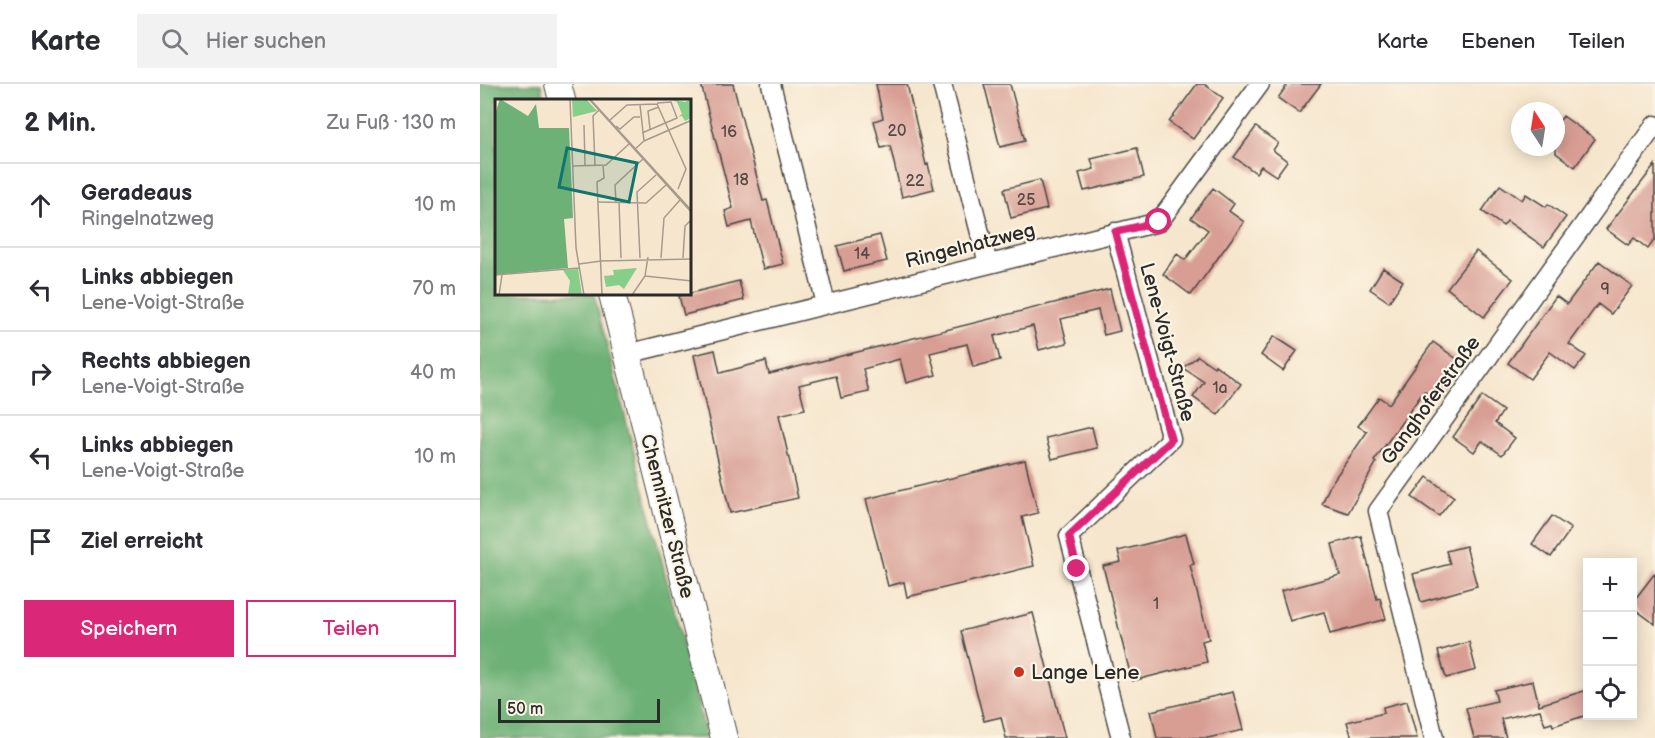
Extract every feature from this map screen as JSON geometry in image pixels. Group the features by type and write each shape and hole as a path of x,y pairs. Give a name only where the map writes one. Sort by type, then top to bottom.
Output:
{"main road":[{"path":"558,84 562,99"},
{"name":"Chemnitzer Straße","path":"612,296 724,738"}],"street":[{"path":"771,84 826,304"},
{"path":"942,84 988,264"},
{"name":"Ringelnatzweg","path":"627,354 1159,222 1260,84"},
{"name":"Ganghoferstraße","path":"1434,738 1378,511 1655,125"},
{"name":"Lene-Voigt-Straße","path":"1115,232 1171,440 1069,536 1121,738"}],"green space":[{"path":"480,84 541,84 545,99 495,99 495,296 595,296 707,738 480,738"}],"building":[{"path":"701,84 733,84 763,201 767,200 783,264 763,269 751,221 729,227 725,211 733,208"},
{"path":"876,84 907,84 934,189 902,197 890,146 881,148 874,121 883,118"},
{"path":"984,84 1010,84 1025,141 1000,147"},
{"path":"1197,84 1204,84 1223,98 1193,139 1169,122"},
{"path":"1288,84 1321,84 1299,113 1278,98"},
{"path":"1565,117 1595,139 1575,167 1560,156 1565,156"},
{"path":"1256,127 1278,143 1273,150 1287,161 1276,176 1261,166 1256,173 1234,157"},
{"path":"1137,148 1144,177 1084,191 1079,173 1094,169 1091,159"},
{"path":"1655,165 1655,239 1648,249 1634,238 1628,245 1606,229"},
{"path":"1040,180 1047,209 1011,218 1004,189"},
{"path":"1500,185 1522,200 1526,194 1546,207 1548,204 1566,217 1544,247 1507,221 1503,226 1482,211"},
{"path":"1213,188 1234,204 1229,211 1244,222 1191,295 1163,274 1177,254 1185,260 1208,230 1191,218"},
{"path":"880,235 887,261 844,271 837,246"},
{"path":"1476,251 1513,279 1484,317 1447,288"},
{"path":"1599,261 1632,286 1611,314 1598,304 1569,344 1586,356 1575,370 1550,352 1530,379 1508,363 1556,296 1567,304"},
{"path":"1383,268 1403,281 1389,302 1370,289"},
{"path":"739,281 744,300 684,315 679,296 692,296 692,293"},
{"path":"1110,289 1120,331 1104,335 1098,310 1061,319 1067,343 1039,350 1033,326 994,336 1000,360 973,367 967,344 930,353 936,375 906,383 900,359 863,369 869,392 841,398 836,376 799,385 805,409 779,415 798,498 730,513 694,355 715,350 720,373 766,361 769,374"},
{"path":"1274,336 1297,351 1283,371 1261,355"},
{"path":"1433,342 1461,362 1435,399 1424,391 1374,461 1376,463 1348,513 1322,504 1330,485 1367,432 1358,426 1379,397 1389,404"},
{"path":"1198,356 1241,384 1218,415 1193,397 1204,382 1183,368"},
{"path":"1482,396 1503,411 1495,423 1515,438 1502,455 1482,441 1474,452 1453,437"},
{"path":"1092,427 1097,448 1052,459 1046,438"},
{"path":"1025,460 1038,513 1022,517 1034,566 907,597 904,582 888,586 866,499"},
{"path":"1427,477 1454,497 1439,516 1412,497"},
{"path":"1552,516 1571,529 1551,557 1532,544"},
{"path":"1186,534 1194,564 1190,565 1209,639 1202,641 1207,662 1132,681 1103,566 1121,562 1118,551"},
{"path":"1361,536 1377,599 1380,598 1386,619 1330,634 1324,612 1290,621 1281,591 1340,575 1332,544"},
{"path":"1466,546 1477,586 1421,602 1413,574 1450,564 1446,551"},
{"path":"1655,573 1655,624 1637,611 1637,596"},
{"name":"Lange Lene","path":"1033,613 1065,738 1006,738 1001,717 984,721 961,631"},
{"path":"1469,642 1476,670 1446,678 1438,651"},
{"path":"1533,681 1539,705 1583,691 1583,716 1553,726 1552,723 1545,725 1540,710 1501,719 1506,738 1474,738 1466,708 1497,701 1494,690"},
{"path":"1233,692 1243,730 1208,738 1157,738 1151,711"},
{"path":"1407,701 1417,738 1352,738 1347,722 1384,713 1383,707"}],"place":[{"name":"Lange Lene","path":"1019,672"}],"route":[{"path":"1077,569 1069,536 1171,440 1115,232 1159,222"}]}
